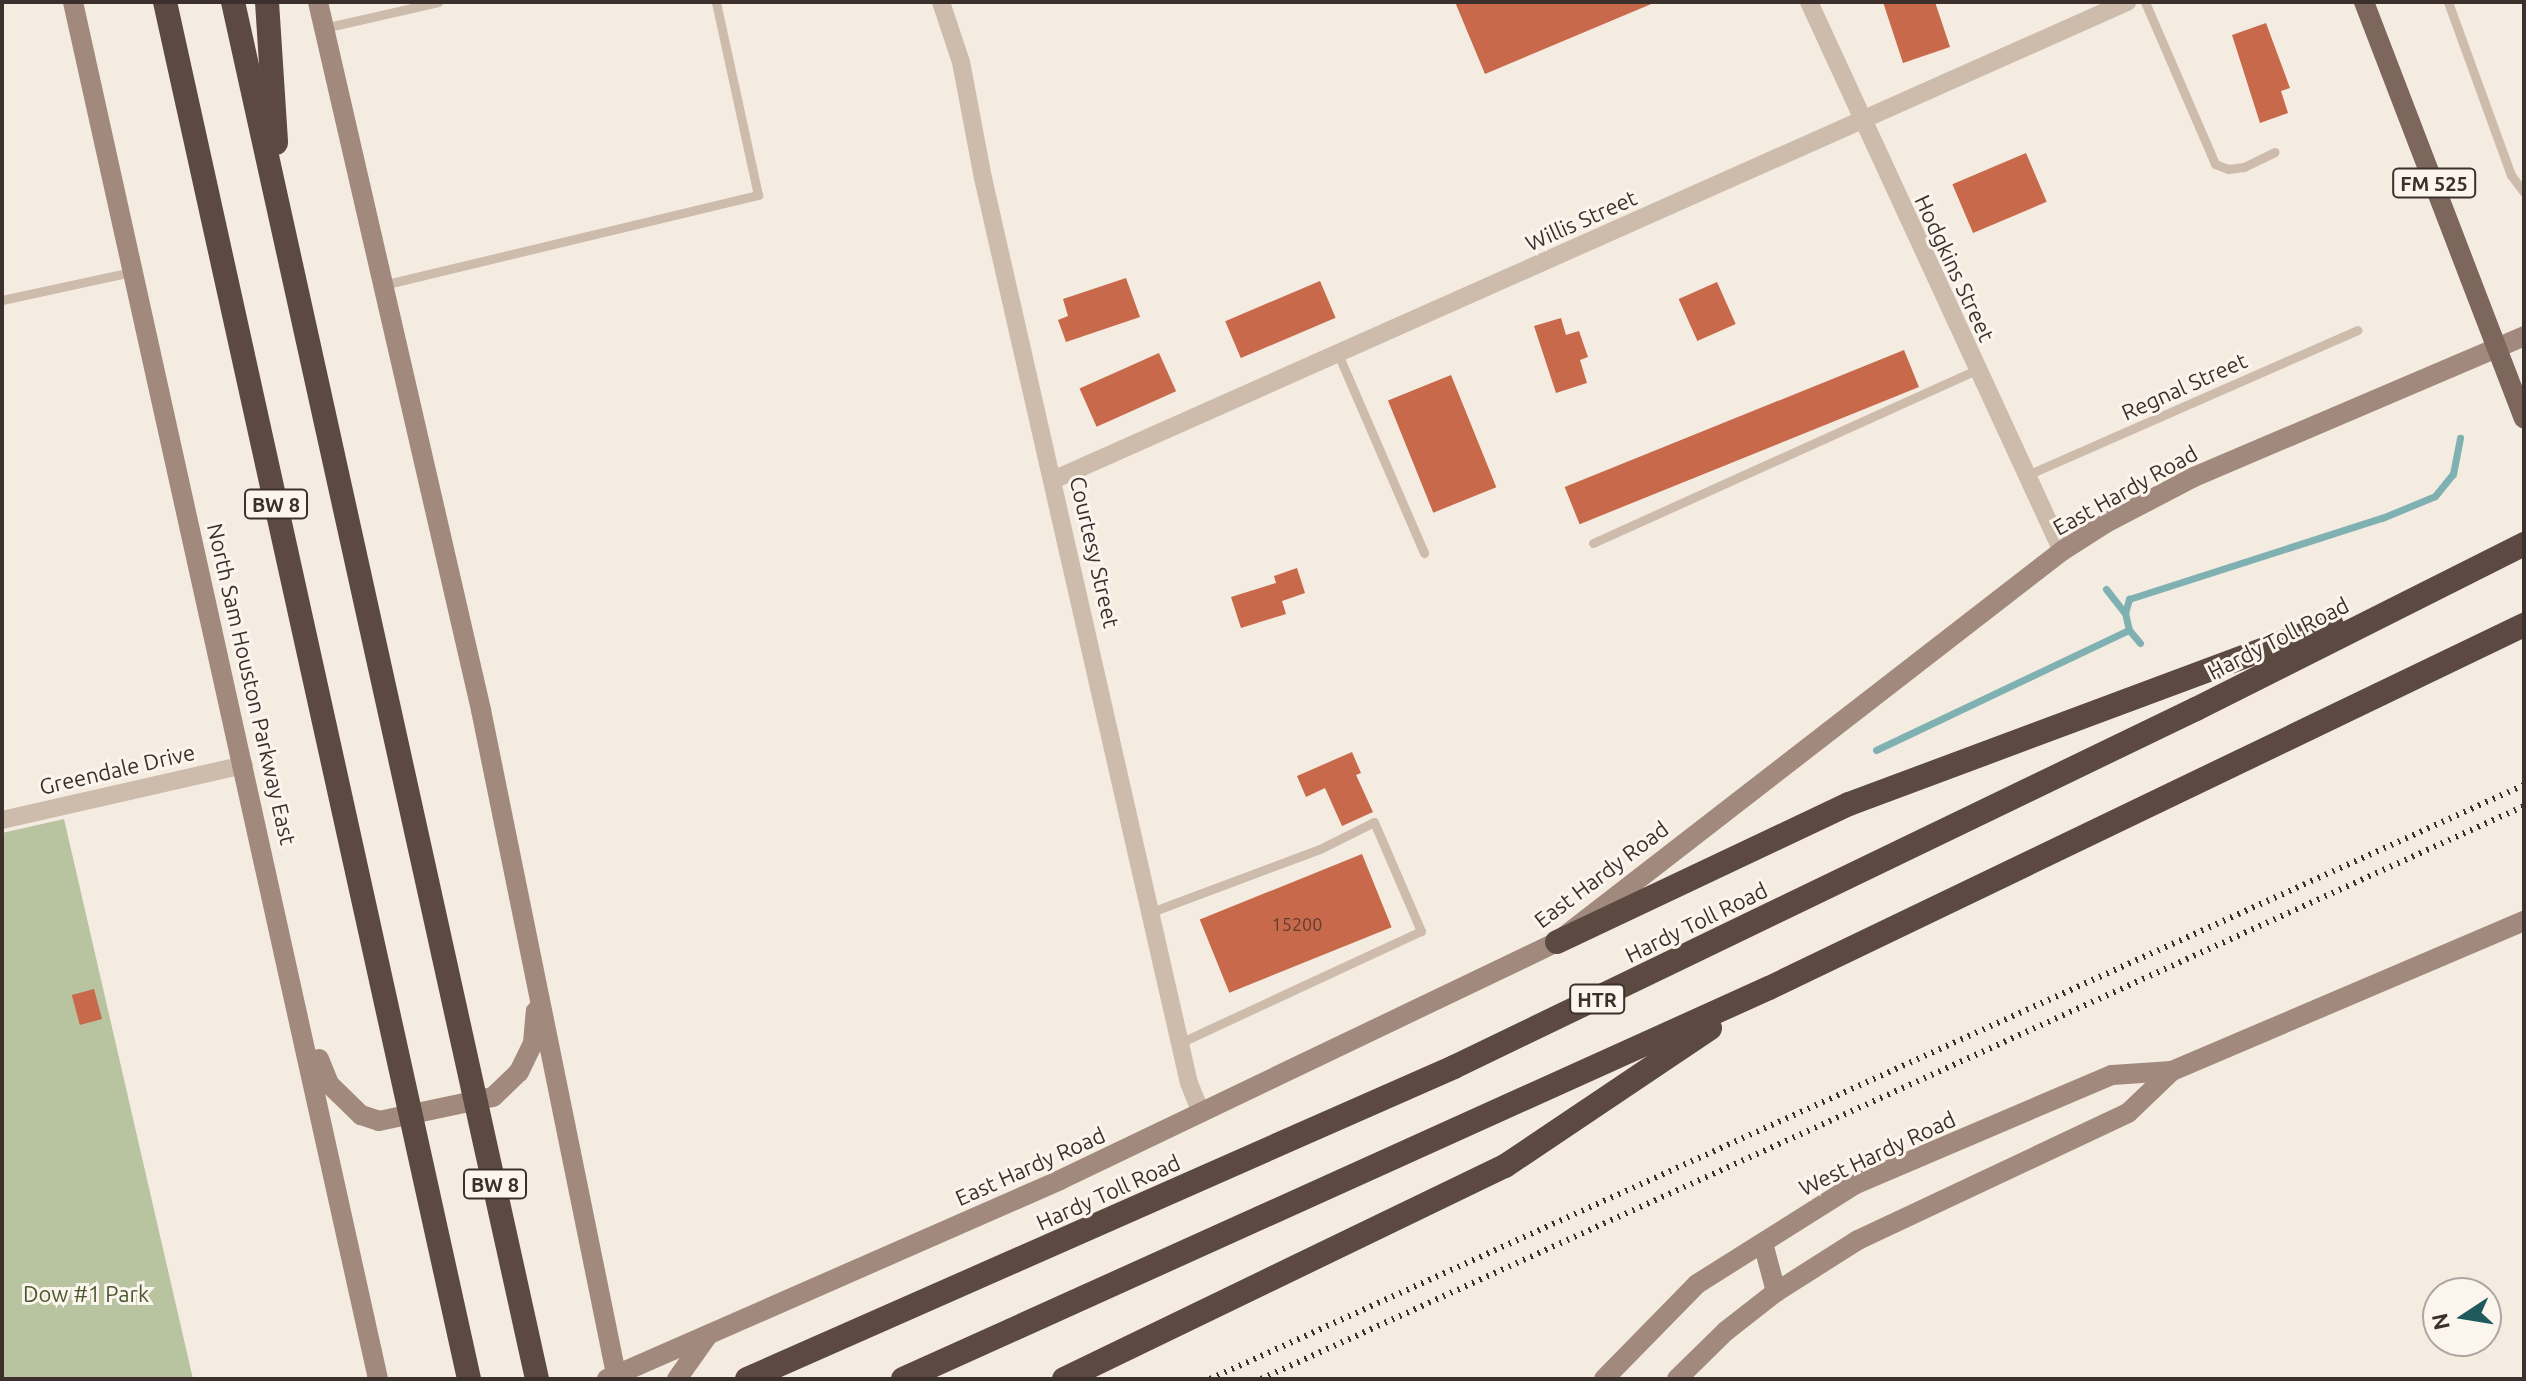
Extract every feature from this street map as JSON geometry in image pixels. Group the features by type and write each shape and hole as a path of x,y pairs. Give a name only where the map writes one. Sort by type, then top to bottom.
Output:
{"highway":[{"path":"157,2 215,225"},
{"name":"BW 8","path":"165,2 384,1006 469,1379"},
{"name":"BW 8","path":"233,2 537,1379"},
{"path":"267,2 280,217"},
{"name":"Hardy Toll Road","path":"747,1379 1454,1067 2182,716 2524,544"},
{"path":"1557,942 1849,804 2432,588"},
{"path":"903,1379 1769,988 2524,625"},
{"path":"1064,1379 1505,1166 1769,988"}],"main road":[{"name":"North Sam Houston Parkway East","path":"73,2 378,1379"},
{"path":"318,2 481,710 613,1378"},
{"name":"FM 525","path":"2364,2 2524,418"},
{"name":"East Hardy Road","path":"613,1378 1201,1113 1557,942 2062,551 2194,477 2524,336"},
{"name":"West Hardy Road","path":"1677,1379 1726,1331 1776,1292 1858,1240 2128,1113 2172,1071 2399,971 2524,921"},
{"path":"298,1007 329,1084 361,1115 379,1121 493,1097 519,1072 533,1043 538,989"},
{"name":"West Hardy Road","path":"1604,1379 1697,1284 1856,1184 2112,1075 2172,1071"},
{"path":"1763,1243 1776,1292"},
{"path":"677,1379 708,1335"}],"street":[{"name":"Courtesy Street","path":"941,2 961,62 1053,480 1201,1113"},
{"name":"Hodgkins Street","path":"1809,2 1860,120 2062,551"},
{"name":"Willis Street","path":"1053,480 2127,2"},
{"name":"Greendale Drive","path":"3,817 244,765"}],"lane":[{"path":"324,28 438,2"},
{"path":"383,285 758,195 716,2"},
{"path":"2145,2 2215,164 2228,169 2244,167 2275,152"},
{"path":"2448,2 2511,175 2524,192"},
{"path":"2,300 133,272"},
{"name":"Regnal Street","path":"2025,476 2357,330"},
{"path":"1338,354 1424,553"},
{"path":"1593,543 1976,370"},
{"path":"1154,911 1320,849 1374,822 1421,931 1182,1042"}],"green space":[{"name":"Dow #1 Park","path":"64,819 193,1379 2,1379 2,833"}],"building":[{"path":"1455,2 1656,2 1485,74"},
{"path":"1883,2 1935,2 1950,47 1903,63"},
{"path":"2266,23 2290,88 2281,91 2288,113 2260,123 2232,35"},
{"path":"2026,153 2047,202 1973,233 1952,184"},
{"path":"1126,278 1140,317 1066,342 1058,320 1068,316 1063,299"},
{"path":"1320,281 1336,318 1241,358 1225,321"},
{"path":"1717,282 1736,324 1697,341 1679,299"},
{"path":"1561,318 1566,335 1579,331 1588,357 1580,360 1587,383 1556,393 1534,326"},
{"path":"1904,350 1919,387 1580,524 1565,487"},
{"path":"1159,353 1176,391 1097,427 1080,388"},
{"path":"1451,375 1496,487 1433,513 1388,400"},
{"path":"1297,568 1305,593 1282,601 1286,614 1241,628 1231,597 1276,583 1274,576"},
{"path":"1352,752 1361,773 1356,775 1373,812 1342,826 1325,788 1306,797 1297,776"},
{"path":"1362,854 1392,927 1229,993 1200,920"},
{"path":"94,989 102,1019 80,1025 72,995"}],"waterway":[{"path":"2140,643 2129,630 2125,613 2129,599 2382,518 2435,496 2453,474 2460,438"},
{"path":"2106,589 2125,613"},
{"path":"1876,750 2129,630"}],"railway":[{"path":"1210,1379 2524,785"},
{"path":"1261,1379 2524,806"}]}
